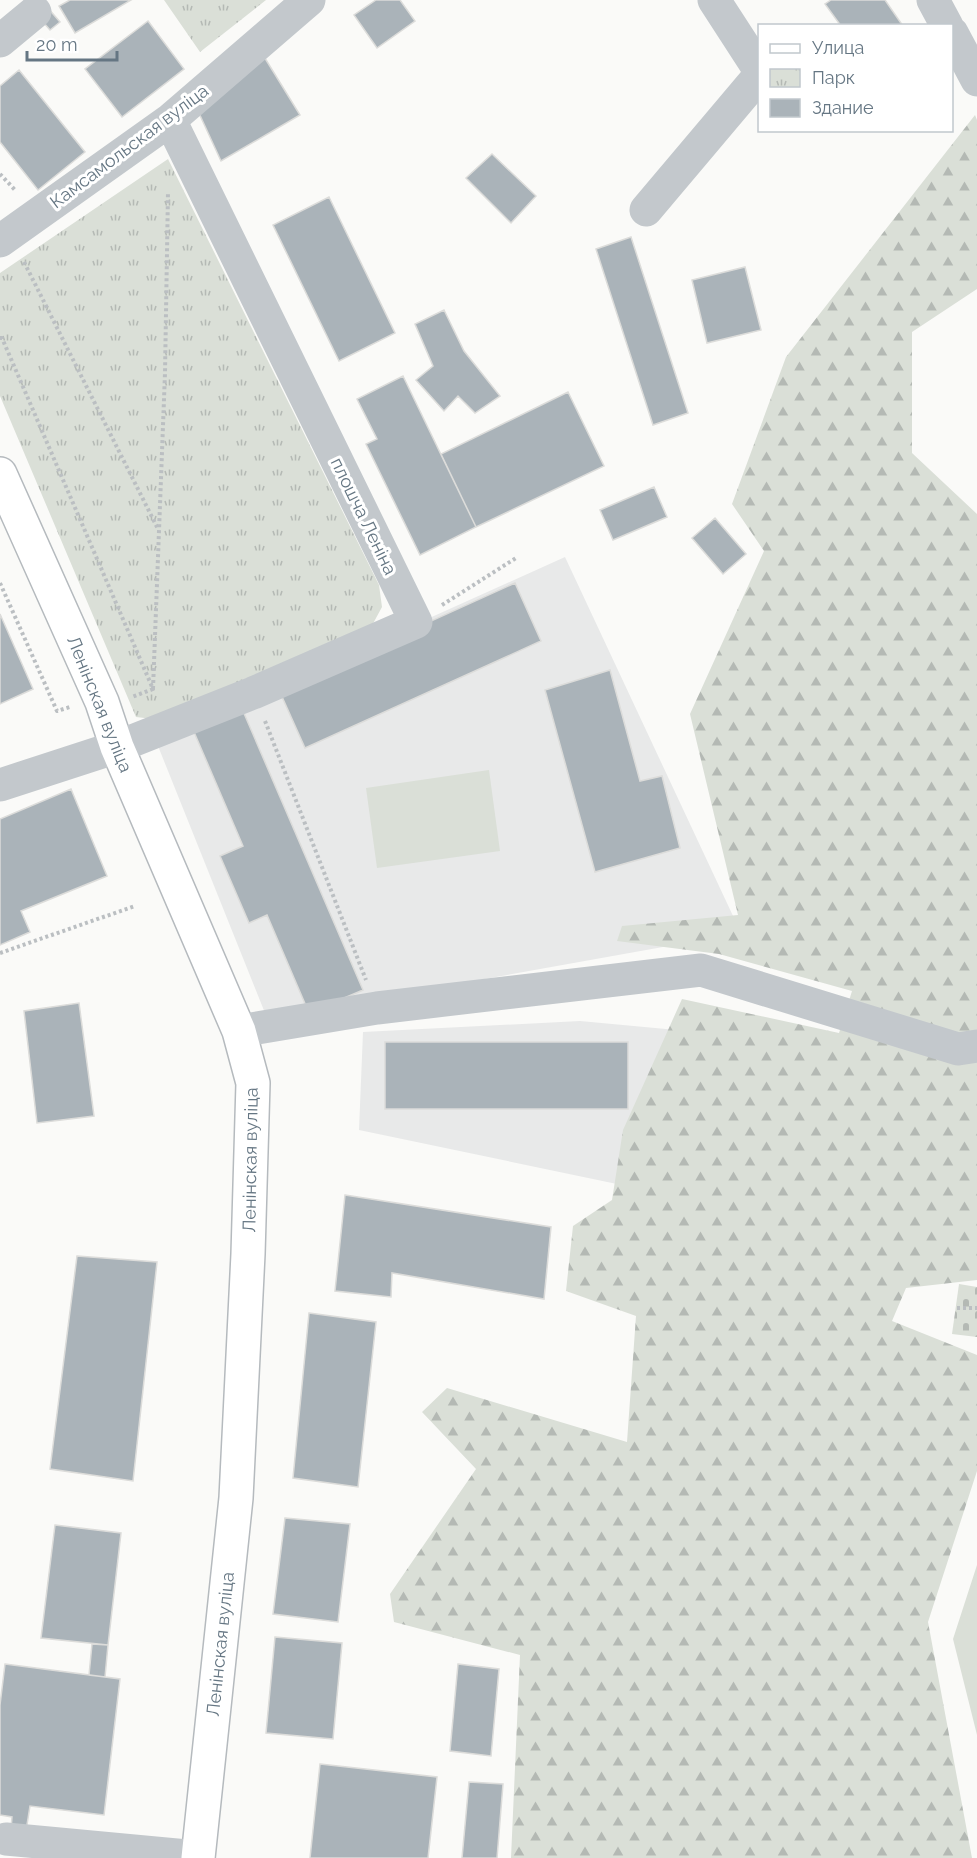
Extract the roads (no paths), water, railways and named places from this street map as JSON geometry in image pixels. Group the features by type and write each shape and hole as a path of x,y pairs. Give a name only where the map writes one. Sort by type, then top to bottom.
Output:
{"main road":[{"name":"Ленінская вуліца","path":"0,474 102,702 117,747 239,1031 254,1083 236,1498 198,1857"}],"street":[{"name":"Камсамольская вуліца","path":"5,238 170,120 309,0"},
{"path":"714,0 758,71"},
{"path":"933,0 946,24"},
{"path":"0,41 43,5"},
{"path":"953,37 977,80"},
{"path":"646,210 758,74"},
{"name":"плошча Леніна","path":"117,747 254,693 416,622 170,120"},
{"path":"0,785 117,747"},
{"path":"239,1031 377,1008 701,970 958,1049 977,1046"},
{"path":"6,1839 198,1857"}]}
